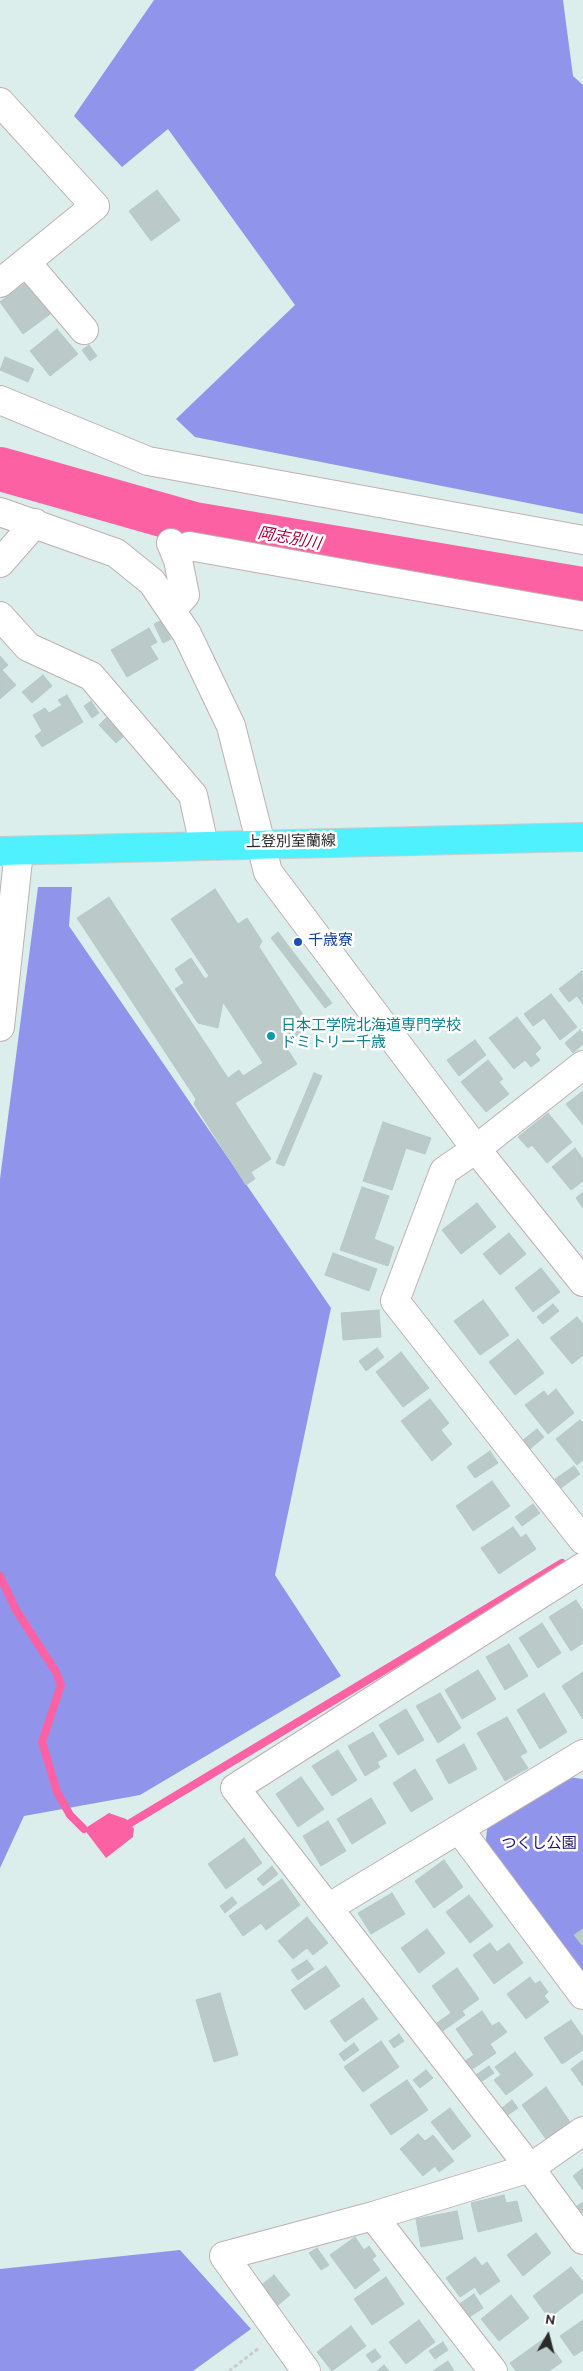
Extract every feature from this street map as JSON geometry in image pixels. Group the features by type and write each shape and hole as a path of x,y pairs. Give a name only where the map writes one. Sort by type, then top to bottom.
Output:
{"main road":[{"name":"上登別室蘭線","path":"10,851 583,837"}],"street":[{"path":"0,102 95,206 0,283"},
{"path":"26,262 84,330"},
{"path":"0,400 148,461 583,540"},
{"path":"0,512 116,553 152,582 172,609 187,634 231,726 268,872 476,1149 583,1282"},
{"path":"0,563 35,523"},
{"path":"172,609 185,595 178,560 180,544 583,616"},
{"path":"0,616 28,646 91,676 193,795 204,845"},
{"path":"0,1027 10,851"},
{"path":"583,1065 476,1149 444,1171 395,1301 583,1540"},
{"path":"583,1567 235,1788 530,2168 583,2240"},
{"path":"328,1908 583,1754"},
{"path":"459,1829 583,1995"},
{"path":"306,2371 224,2256 373,2216 530,2168 583,2131"},
{"path":"373,2216 493,2371"}],"path":[{"path":"229,2371 279,2333"}],"green space":[{"path":"154,0 563,0 573,76 583,85 583,514 195,437 176,419 295,305 168,129 122,167 74,116"},
{"path":"38,887 72,887 69,926 331,1308 275,1575 341,1676 140,1795 24,1816 0,1868 0,1179"},
{"name":"つくし公園","path":"569,1777 583,1779 583,1973 485,1846 488,1823"},
{"path":"180,2250 251,2329 193,2371 0,2371 0,2269"}],"shaded area":[{"path":"109,1813 126,1819 134,1829 133,1837 106,1858 84,1829"}],"building":[{"path":"157,190 180,220 151,241 129,211"},
{"path":"29,280 53,312 23,334 0,302"},
{"path":"57,329 78,354 50,376 30,351"},
{"path":"89,345 97,356 90,361 82,350"},
{"path":"5,357 34,369 28,382 0,370"},
{"path":"162,620 171,639 163,643 154,624"},
{"path":"149,628 157,642 150,646 158,659 127,677 111,650"},
{"path":"0,656 8,665 2,670 16,685 0,699"},
{"path":"43,675 52,686 32,703 22,692"},
{"path":"67,695 83,722 42,747 35,736 42,731 33,715 45,708 49,713 62,705 58,700"},
{"path":"91,701 99,713 92,718 84,706"},
{"path":"107,717 124,736 116,743 99,725"},
{"name":"日本工学院北海道専門学校 ドミトリー千歳","path":"215,889 238,924 247,918 262,941 259,947 311,1027 284,1044 297,1064 235,1103 271,1159 251,1172 255,1179 246,1185 194,1104 196,1099 77,918 109,897 228,1078 239,1070 243,1076 263,1063 223,1002 218,1028 198,1023 175,989 184,983 175,969 191,958 205,979 209,976 171,919"},
{"path":"278,932 332,1003 325,1008 271,938"},
{"path":"582,971 583,1004 577,996 569,1002 559,989"},
{"path":"551,994 577,1027 560,1040 544,1018 533,1026 524,1014"},
{"path":"517,1017 541,1048 535,1054 540,1060 531,1067 525,1060 514,1069 489,1038"},
{"path":"580,1030 583,1034 583,1044 573,1053 565,1043"},
{"path":"475,1040 486,1055 459,1076 447,1060"},
{"path":"488,1060 503,1079 499,1082 509,1094 486,1112 461,1082"},
{"path":"314,1073 322,1076 284,1166 276,1163"},
{"path":"583,1091 583,1125 566,1104"},
{"path":"548,1113 572,1142 547,1163 532,1145 528,1148 518,1137"},
{"path":"383,1122 431,1138 425,1154 406,1148 392,1190 363,1181"},
{"path":"575,1148 583,1159 583,1181 571,1190 552,1167"},
{"path":"362,1187 389,1196 374,1239 394,1247 388,1266 340,1250"},
{"path":"583,1192 583,1208 576,1198"},
{"path":"477,1203 496,1227 461,1254 442,1230"},
{"path":"509,1233 526,1254 500,1275 483,1254"},
{"path":"333,1253 377,1269 369,1291 325,1275"},
{"path":"541,1268 560,1292 533,1312 515,1288"},
{"path":"483,1300 509,1335 480,1355 454,1321"},
{"path":"553,1304 559,1311 543,1324 537,1317"},
{"path":"379,1310 381,1337 343,1340 341,1313"},
{"path":"577,1317 583,1324 583,1355 572,1364 550,1338"},
{"path":"518,1339 544,1373 515,1395 489,1362"},
{"path":"377,1348 384,1357 366,1371 359,1361"},
{"path":"401,1352 429,1388 403,1407 376,1372"},
{"path":"556,1389 574,1413 548,1434 525,1405 544,1391 548,1396"},
{"path":"430,1399 449,1423 441,1430 452,1444 432,1461 401,1421"},
{"path":"580,1420 583,1423 583,1460 577,1465 556,1439"},
{"path":"537,1429 544,1437 530,1449 523,1440"},
{"path":"490,1451 498,1463 475,1478 467,1467"},
{"path":"574,1466 580,1474 561,1488 555,1479"},
{"path":"492,1481 510,1506 473,1531 456,1506"},
{"path":"533,1504 540,1513 522,1526 515,1517"},
{"path":"513,1527 521,1538 526,1534 536,1549 499,1574 481,1548"},
{"path":"576,1600 583,1611 583,1643 571,1651 549,1617"},
{"path":"542,1623 561,1653 538,1668 519,1638"},
{"path":"509,1644 528,1676 505,1690 486,1657"},
{"path":"478,1670 496,1699 462,1719 445,1690"},
{"path":"583,1672 583,1719 562,1686"},
{"path":"440,1693 461,1728 438,1743 416,1706"},
{"path":"544,1693 567,1732 540,1749 517,1710"},
{"path":"406,1709 424,1740 398,1755 379,1725"},
{"path":"507,1717 527,1752 520,1756 528,1768 505,1781 477,1733"},
{"path":"373,1732 387,1756 377,1762 380,1767 365,1776 348,1746"},
{"path":"464,1744 477,1769 449,1784 436,1760"},
{"path":"338,1750 357,1780 332,1796 312,1766"},
{"path":"415,1769 433,1799 411,1812 393,1783"},
{"path":"301,1777 324,1809 298,1827 276,1794"},
{"path":"371,1798 386,1823 352,1844 337,1819"},
{"path":"328,1821 346,1851 321,1866 303,1836"},
{"path":"244,1838 262,1863 226,1889 208,1864"},
{"path":"444,1860 463,1887 434,1908 415,1881"},
{"path":"272,1866 278,1874 263,1886 257,1879"},
{"path":"282,1879 300,1905 266,1930 261,1923 243,1936 229,1916"},
{"path":"392,1893 405,1914 371,1934 358,1913"},
{"path":"469,1895 493,1926 470,1943 446,1912"},
{"path":"232,1897 237,1903 225,1913 220,1906"},
{"path":"307,1917 328,1943 313,1955 307,1948 293,1959 278,1941"},
{"path":"427,1929 445,1953 419,1973 401,1948"},
{"path":"583,1929 583,1944 582,1945 574,1935"},
{"path":"490,1943 497,1952 509,1943 523,1963 494,1984 473,1955"},
{"path":"307,1960 314,1969 298,1980 291,1970"},
{"path":"326,1966 340,1986 305,2010 291,1990"},
{"path":"457,1968 479,1999 462,2011 465,2015 440,2033 434,2025 451,2013 432,1986"},
{"path":"530,1977 535,1984 540,1981 548,1992 544,1996 549,2002 526,2019 507,1994"},
{"path":"220,1993 238,2055 214,2062 196,2000"},
{"path":"363,1998 378,2019 345,2042 330,2021"},
{"path":"482,2011 492,2026 499,2022 507,2032 490,2044 496,2053 468,2072 462,2063 474,2055 456,2029"},
{"path":"571,2020 583,2037 583,2050 562,2064 544,2038"},
{"path":"399,2034 404,2041 394,2048 389,2041"},
{"path":"381,2041 399,2067 363,2092 344,2067"},
{"path":"354,2043 359,2050 344,2061 339,2054"},
{"path":"515,2052 533,2075 506,2095 494,2080 501,2075 495,2067"},
{"path":"583,2060 583,2086 571,2069"},
{"path":"489,2066 494,2073 475,2086 470,2079"},
{"path":"426,2070 433,2078 420,2088 413,2080"},
{"path":"407,2080 428,2110 391,2135 370,2105"},
{"path":"546,2087 570,2122 546,2139 522,2105"},
{"path":"512,2100 518,2108 502,2119 497,2112"},
{"path":"450,2108 471,2136 453,2150 431,2122"},
{"path":"418,2134 425,2141 433,2135 454,2161 439,2172 435,2166 423,2176 400,2149"},
{"path":"583,2168 583,2190 573,2176"},
{"path":"504,2195 506,2203 517,2201 522,2221 478,2232 471,2203"},
{"path":"583,2202 583,2212 576,2217 571,2210"},
{"path":"457,2211 463,2239 421,2247 416,2219"},
{"path":"536,2233 551,2253 523,2276 507,2255"},
{"path":"355,2237 364,2250 369,2246 376,2256 372,2259 380,2270 355,2289 330,2255"},
{"path":"317,2248 329,2265 321,2270 309,2253"},
{"path":"475,2257 482,2266 487,2262 500,2281 480,2295 475,2287 460,2297 446,2278"},
{"path":"571,2267 583,2282 583,2292 549,2318 533,2296"},
{"path":"274,2275 290,2295 277,2306 260,2286"},
{"path":"386,2277 404,2304 372,2325 354,2299"},
{"path":"474,2294 483,2308 468,2318 458,2305"},
{"path":"511,2295 529,2318 499,2341 481,2319"},
{"path":"419,2320 435,2342 406,2364 389,2342"},
{"path":"583,2320 583,2350 574,2356 560,2336"},
{"path":"351,2326 366,2346 332,2371 317,2352"},
{"path":"545,2338 562,2362 549,2371 516,2371 510,2363"},
{"path":"443,2342 448,2350 435,2359 429,2351"},
{"path":"375,2349 381,2357 372,2363 366,2355"},
{"path":"448,2361 454,2371 433,2371"},
{"path":"384,2365 389,2371 377,2371"}],"waterway":[{"name":"岡志別川","path":"0,469 194,524 583,589"},
{"path":"127,1825 562,1563"},
{"path":"0,1576 16,1610 56,1672 61,1685 42,1742 57,1792 70,1815 84,1829"}],"place":[{"name":"千歳寮","path":"298,942"},
{"name":"日本工学院北海道専門学校 ドミトリー千歳","path":"271,1036"}]}
